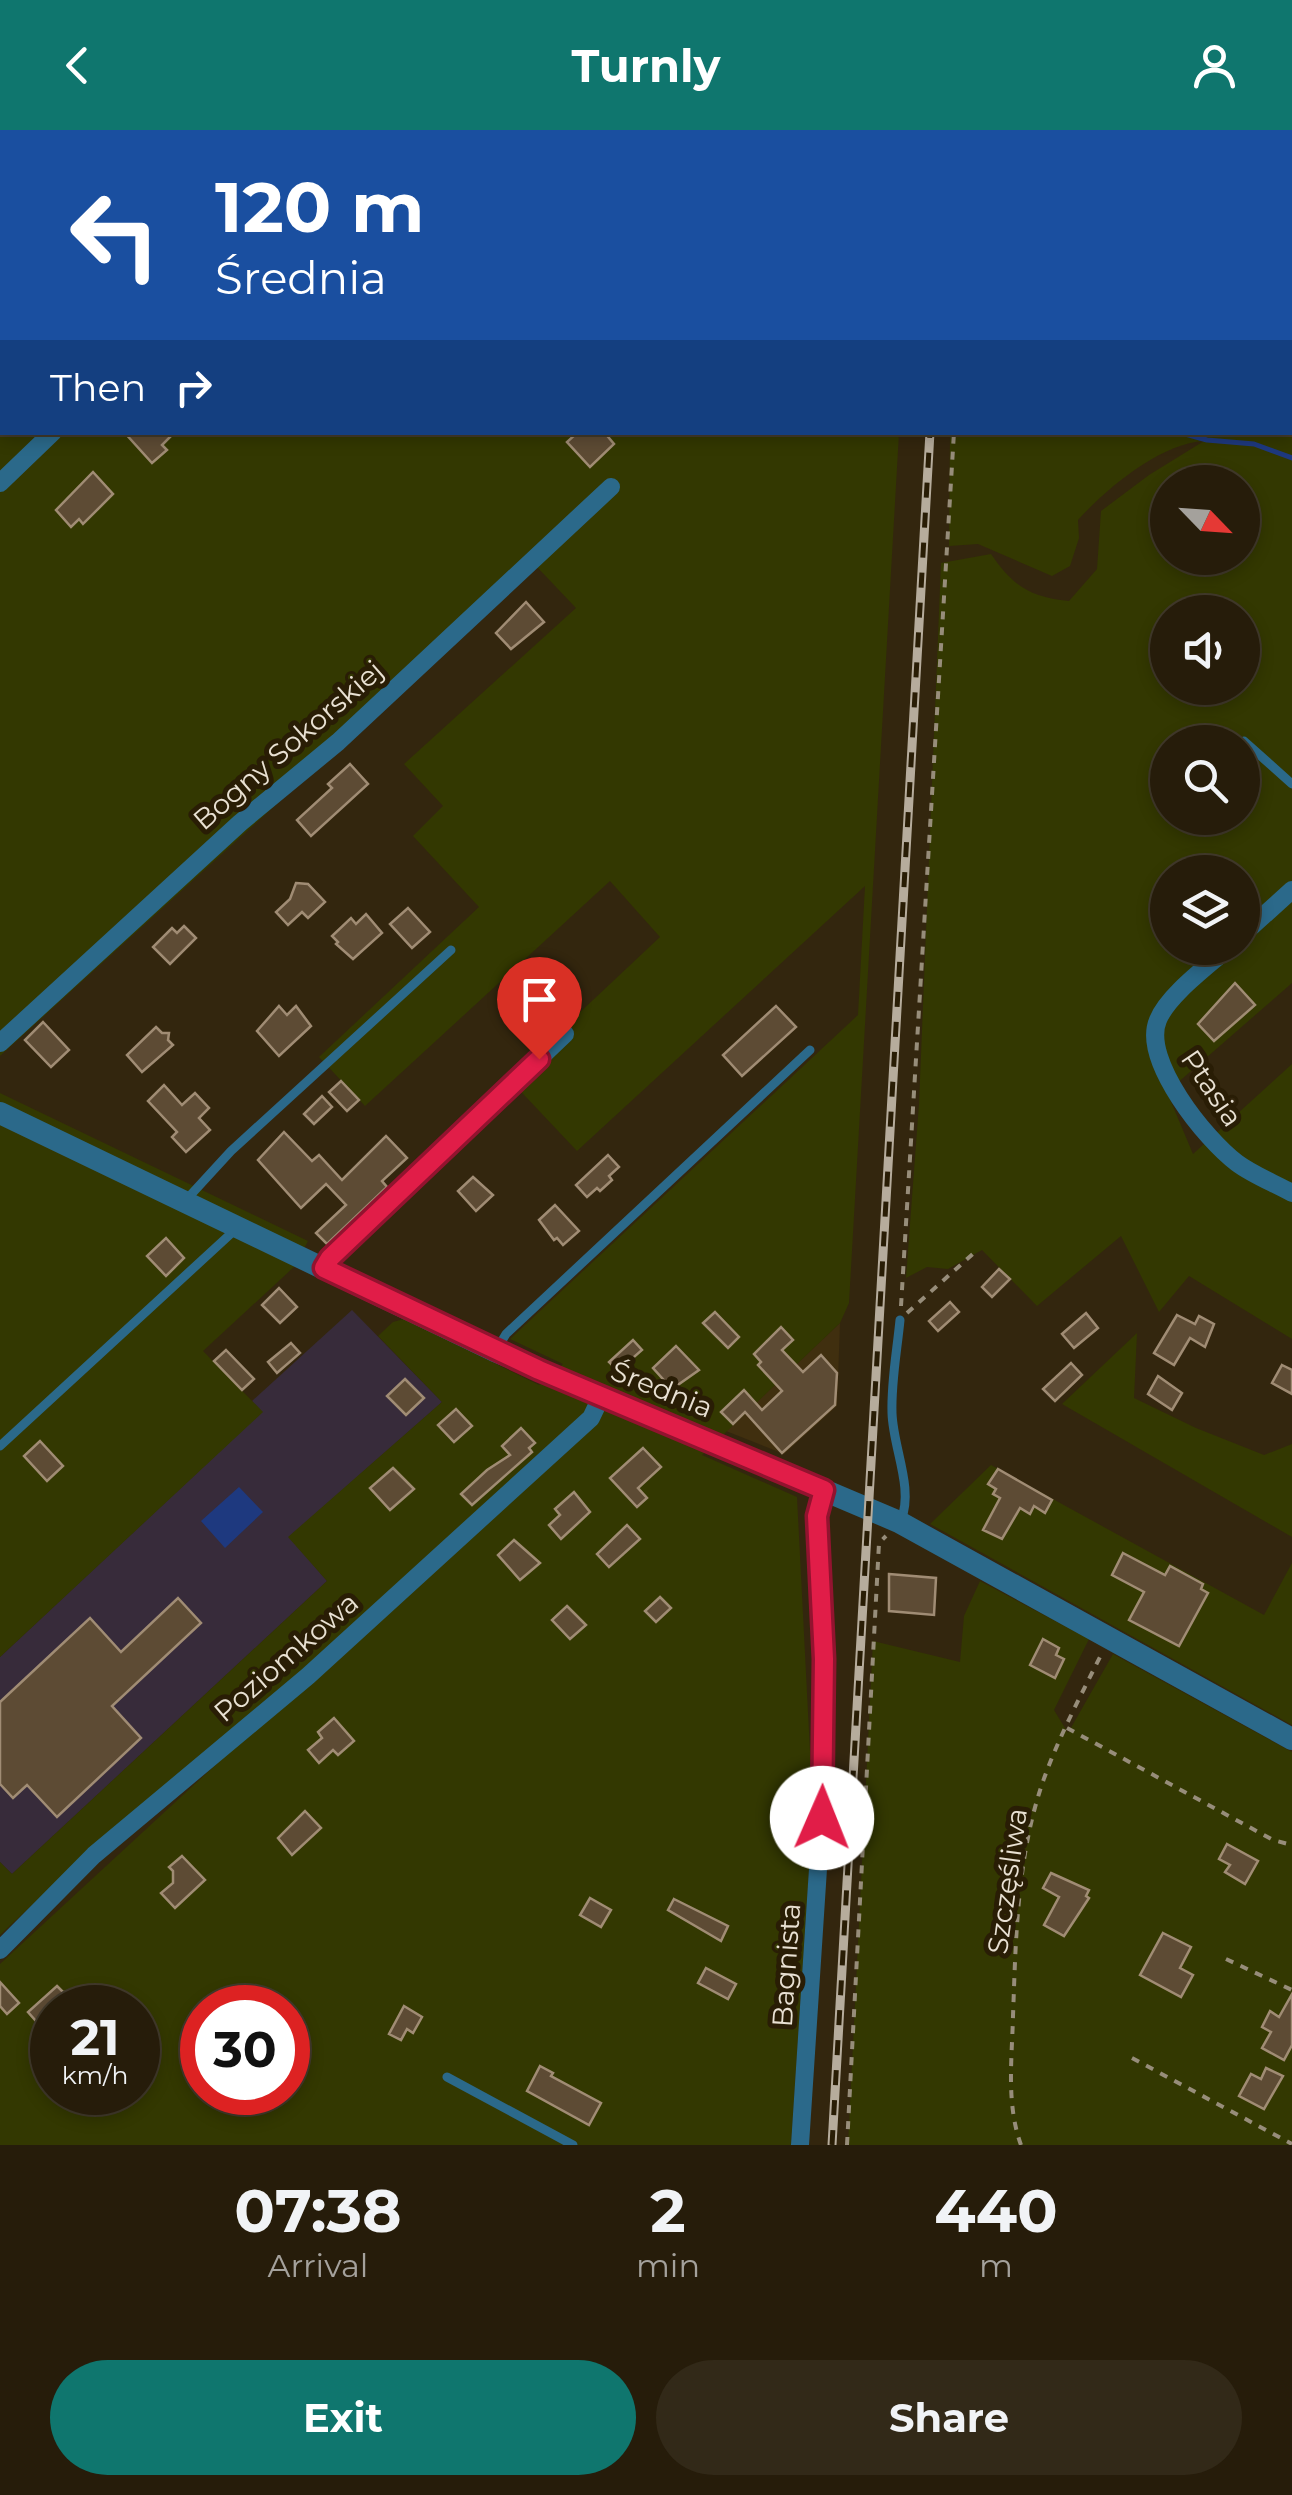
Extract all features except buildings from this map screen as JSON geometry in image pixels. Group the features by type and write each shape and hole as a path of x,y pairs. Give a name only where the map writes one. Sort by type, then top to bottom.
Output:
{"street":[{"path":"0,483 50,435"},
{"name":"Bogny Sokorskiej","path":"0,1043 240,822 338,742 611,487"},
{"path":"1260,918 1292,890"},
{"name":"Ptasia","path":"1210,965 1161,1012 1153,1035 1156,1054 1213,1142 1240,1166 1292,1193"},
{"path":"324,1268 565,1034"},
{"name":"Średnia","path":"0,1113 495,1351 900,1522 1292,1738"},
{"name":"Poziomkowa","path":"0,1950 94,1855 308,1676 591,1418 601,1397"},
{"name":"Bagnista","path":"800,2145 824,1792 824,1659 817,1516 824,1490"}],"lane":[{"path":"1260,755 1292,784"},
{"path":"186,1200 231,1151 451,950"},
{"path":"495,1351 506,1334 810,1050"},
{"path":"0,1446 229,1238 238,1225"},
{"path":"900,1320 892,1392 893,1435 907,1502 900,1522"},
{"path":"447,2078 573,2145"}],"path":[{"path":"900,1320 954,435"},
{"path":"900,1320 974,1252"},
{"path":"848,2145 879,1543 900,1522"},
{"name":"Szczęśliwa","path":"1021,2145 1013,2124 1012,2093 1017,1914 1024,1862 1046,1772 1110,1637"},
{"path":"1067,1728 1273,1840 1292,1845"},
{"path":"1226,1958 1292,1990"},
{"path":"1132,2058 1292,2144"}],"shaded area":[{"path":"352,1310 442,1402 289,1537 327,1581 12,1874 0,1862 0,1657 262,1412 252,1401"},
{"path":"840,1323 837,1406 784,1454 726,1431"}],"green space":[{"path":"0,435 899,435 849,1303 840,1323 702,1455 797,1497 813,1810 791,2145 0,2145 0,1964 248,1735 241,1726 99,1842 0,1935 0,1862 12,1874 327,1581 288,1537 442,1402 378,1336 393,1322 404,1319 539,1385 563,1364 510,1339 858,1015 865,886 577,1151 509,1079 660,937 610,881 365,1106 319,1057 479,907 413,836 443,806 404,764 576,608 537,567 0,1056"},
{"path":"950,435 1292,435 1292,983 1167,1092 1193,1154 1292,1064 1292,1339 1189,1276 1159,1312 1121,1236 1037,1306 982,1250 948,1269 927,1267 906,1278 919,1104 941,563 991,554 1024,588 1069,601 1097,569 1101,511 1150,474 1150,575 1260,575 1260,465 1165,465 1204,441 1153,458 1104,494 1078,520 1079,538 1070,566 1052,576 978,544 949,546"},
{"path":"0,1093 308,1241 295,1266 203,1351 263,1412 0,1657"},
{"path":"1137,1333 1134,1398 1264,1455 1292,1444 1292,1537 1062,1404"},
{"path":"991,1465 1264,1615 1292,1563 1292,1725 930,1524"},
{"path":"980,1581 1089,1639 1054,1710 1068,1733 1113,1654 1292,1752 1292,2145 848,2145 873,1641 960,1662 964,1616"}],"water":[{"path":"239,1487 263,1512 225,1548 201,1521"}],"waterway":[{"path":"1189,435 1254,444 1292,458"}],"railway":[{"path":"832,2145 930,435"}],"route":[{"path":"539,1059 324,1268 495,1351 824,1490 817,1508 824,1659 822,1818"}]}
